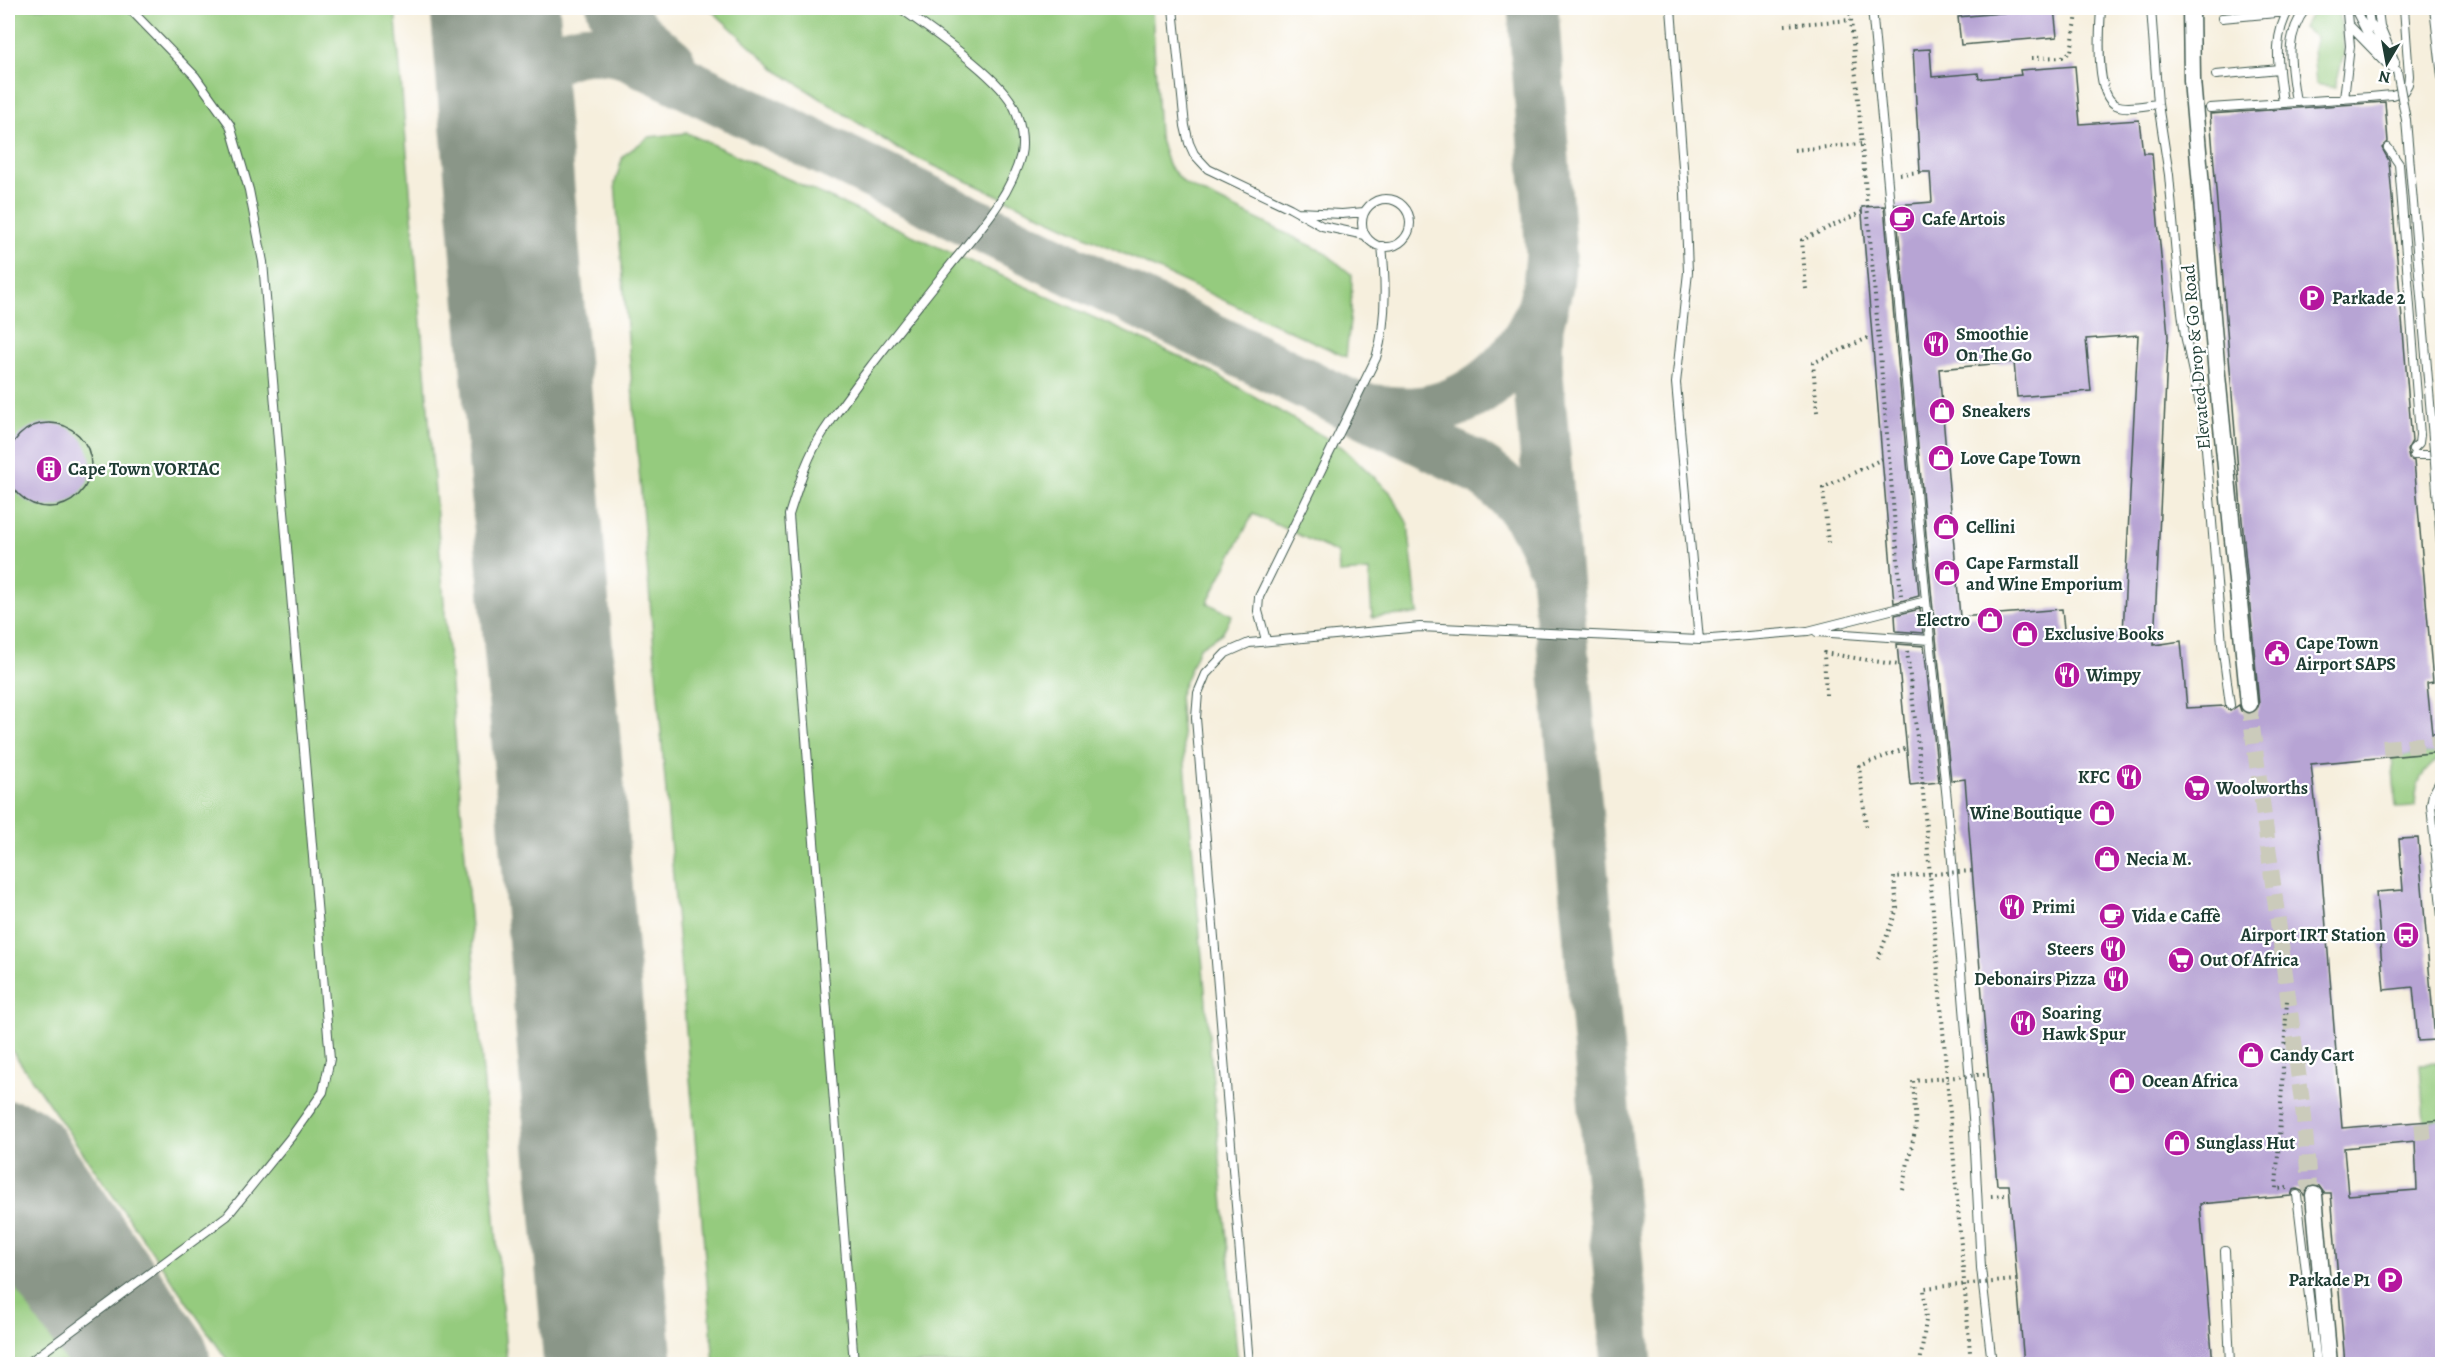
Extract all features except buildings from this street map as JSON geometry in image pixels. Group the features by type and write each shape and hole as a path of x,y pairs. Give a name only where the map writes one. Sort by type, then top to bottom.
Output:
{"street":[{"name":"Elevated Drop & Go Road","path":"2191,8 2192,80 2248,704"},
{"path":"2303,1192 2329,1365"}],"lane":[{"path":"27,1365 227,1215 291,1137 322,1092 330,1059 263,262 249,190 230,125 195,76 129,8"},
{"path":"854,1365 789,515 802,475 822,433 878,357 1000,202 1021,152 1020,128 1015,108 1002,91 976,65 900,8"},
{"path":"1173,8 1185,126 1194,154 1208,169 1322,226 1365,235"},
{"path":"1671,8 1685,193 1688,272 1676,383 1699,640"},
{"path":"1872,8 1926,601 1947,800 1974,1130 1981,1268 1992,1365"},
{"path":"2151,8 2158,104 2169,175 2185,335 2204,424 2222,644 2230,705"},
{"path":"2296,102 2291,62 2291,36 2296,22 2307,8"},
{"path":"2210,108 2392,95 2406,90 2409,76 2403,8"},
{"path":"2434,8 2442,76"},
{"path":"2102,10 2100,66 2108,99 2121,106 2158,104"},
{"path":"2283,104 2278,33 2289,10"},
{"path":"2222,18 2289,10"},
{"path":"2378,10 2380,26 2396,68 2409,142 2442,558"},
{"path":"2368,12 2376,32 2392,53"},
{"path":"2344,99 2350,46 2349,25 2352,13 2396,68"},
{"path":"2349,25 2389,66 2396,68"},
{"path":"2216,75 2279,69"},
{"path":"2388,148 2397,157 2399,164 2407,257 2420,435 2419,443 2413,452 2442,455"},
{"path":"1392,200 1405,208 1410,224 1404,239 1390,247 1369,240 1365,235 1362,220 1364,212 1376,201 1392,200"},
{"path":"1295,212 1325,214 1364,212"},
{"path":"1266,640 1258,612 1259,597 1376,358 1382,340 1385,273 1382,246"},
{"path":"1249,1365 1196,705 1203,681 1218,659 1237,646 1266,640 1420,627 1699,640 1808,631 1926,601"},
{"path":"1808,631 1930,640"},
{"path":"2442,778 2433,794 2431,805 2442,917"},
{"path":"2303,1192 2317,1365"},
{"path":"2226,1251 2230,1365"}],"path":[{"path":"1850,8 1902,608"},
{"path":"2032,58 2062,57 2071,52 2078,8"},
{"path":"1785,25 1851,20"},
{"path":"1794,150 1861,144"},
{"path":"1806,289 1802,240 1862,212"},
{"path":"1817,412 1813,363 1872,336"},
{"path":"1828,543 1823,488 1882,459"},
{"path":"1905,639 1922,780 1971,1365"},
{"path":"1826,695 1824,653 1899,665"},
{"path":"1866,826 1859,766 1907,748"},
{"path":"1878,959 1897,909 1894,877 1972,871"},
{"path":"2288,1000 2276,1189 2303,1192"},
{"path":"2436,1053 2442,1053"},
{"path":"1902,1189 1916,1127 1913,1081 1989,1074"},
{"path":"1920,1365 1926,1320 1924,1288 2016,1280"}],"green space":[{"path":"8,8 395,8 507,1364 230,1364 8,1045"},
{"path":"709,8 1152,8 1159,136 1168,165 1185,184 1324,252 1352,275 1346,357 900,150 779,72"},
{"path":"2315,8 2339,8 2344,53 2335,88 2316,84 2313,49 2316,37 2303,28"},
{"path":"687,133 1205,368 1342,447 1390,492 1408,524 1418,614 1372,617 1369,571 1339,573 1338,553 1253,514 1207,603 1232,615 1222,633 1199,648 1179,696 1238,1364 714,1364 615,183 623,156 649,137"},
{"path":"2442,752 2442,756 2421,777 2415,806 2396,807 2392,756"},
{"path":"2437,1063 2442,1078 2442,1120 2424,1122 2420,1064"},
{"path":"8,1273 71,1364 8,1364"}],"taxiway":[{"path":"457,8 467,23 489,72 498,106 503,141"},
{"path":"612,8 642,39 670,62"},
{"path":"1533,8 1551,255 1548,285 1538,326 1537,364 1627,1364"},
{"path":"513,226 510,132 514,110 522,90 536,72 564,54 590,49 624,53 1471,464 1497,482 1519,504 1536,529 1549,557"},
{"path":"1368,409 1415,412 1456,402 1474,392 1491,380 1520,350 1540,313"}],"runway":[{"path":"495,8 608,1364"},
{"path":"8,1165 146,1364"}],"tunnel":[{"path":"2249,704 2304,1117 2309,1186 2314,1195"},
{"path":"2383,748 2442,743"},
{"path":"2415,1132 2442,1130"}],"place":[{"name":"Cafe Artois","path":"1902,219"},
{"name":"Parkade 2","path":"2312,298"},
{"name":"Smoothie On The Go","path":"1936,344"},
{"name":"Sneakers","path":"1942,411"},
{"name":"Love Cape Town","path":"1941,458"},
{"name":"Cape Town VORTAC","path":"49,469"},
{"name":"Cellini","path":"1946,527"},
{"name":"Cape Farmstall and Wine Emporium","path":"1947,573"},
{"name":"Electro","path":"1990,620"},
{"name":"Exclusive Books","path":"2025,634"},
{"name":"Cape Town Airport SAPS","path":"2277,653"},
{"name":"Wimpy","path":"2067,675"},
{"name":"KFC","path":"2129,777"},
{"name":"Woolworths","path":"2197,788"},
{"name":"Wine Boutique","path":"2102,813"},
{"name":"Necia M.","path":"2107,859"},
{"name":"Primi","path":"2012,907"},
{"name":"Vida e Caffè","path":"2112,916"},
{"name":"Airport IRT Station","path":"2406,935"},
{"name":"Steers","path":"2113,949"},
{"name":"Out Of Africa","path":"2181,960"},
{"name":"Debonairs Pizza","path":"2116,979"},
{"name":"Soaring Hawk Spur","path":"2023,1023"},
{"name":"Candy Cart","path":"2251,1055"},
{"name":"Ocean Africa","path":"2122,1081"},
{"name":"Sunglass Hut","path":"2177,1143"},
{"name":"Parkade P1","path":"2390,1280"}]}
